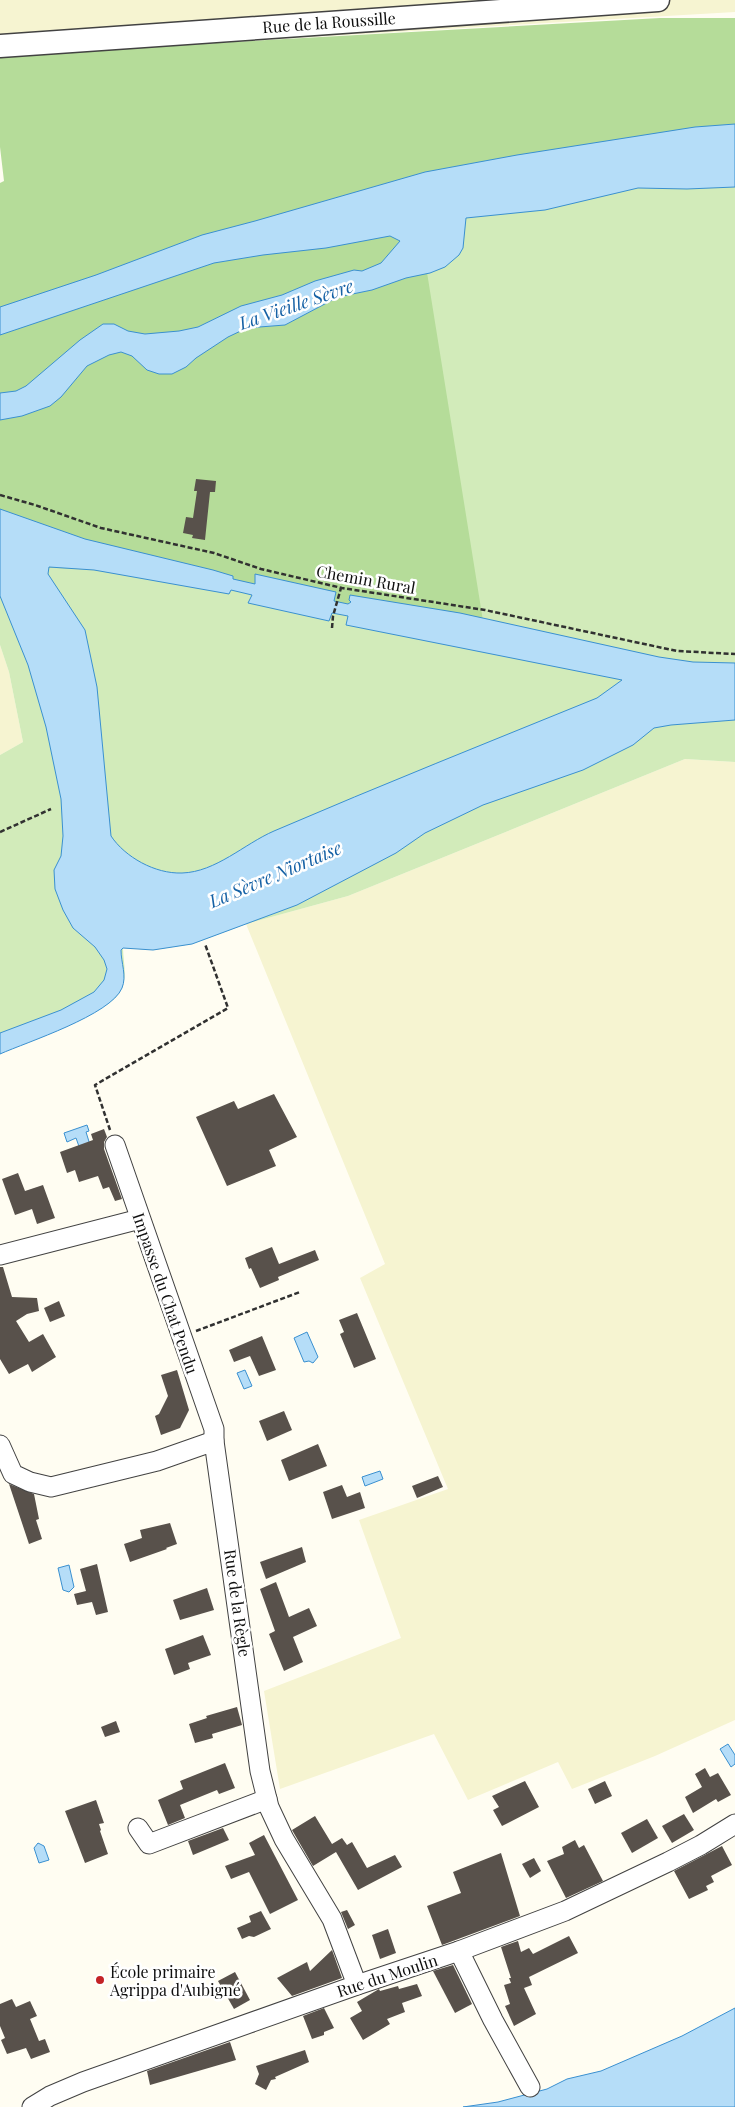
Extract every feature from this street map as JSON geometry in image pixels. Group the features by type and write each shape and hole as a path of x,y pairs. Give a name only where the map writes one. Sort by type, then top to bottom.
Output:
{"street":[{"name":"Rue de la Roussille","path":"0,46 658,0"},
{"name":"Impasse du Chat Pendu","path":"116,1145 214,1429 214,1441"},
{"path":"0,1255 140,1219"},
{"path":"0,1445 13,1474 30,1482 51,1487 158,1461 214,1441"},
{"name":"Rue de la Règle","path":"214,1441 260,1772 267,1799 284,1839 332,1919 357,1985"},
{"path":"138,1828 149,1844 267,1799"},
{"name":"Rue du Moulin","path":"32,2107 50,2096 84,2082 357,1985 459,1951 565,1911 668,1862 735,1824"},
{"path":"459,1951 493,2020 530,2087"}],"path":[{"name":"Chemin Rural","path":"0,495 101,528 214,553 261,569 342,588 485,610 677,651 735,654"},
{"path":"332,628 333,616 342,588"},
{"path":"0,832 51,809"},
{"path":"116,1145 95,1085 228,1008 205,944"},
{"path":"182,1336 300,1292"}],"shaded area":[{"path":"0,0 735,0 735,12 0,55"},
{"path":"0,645 9,672 23,742 0,755"},
{"path":"685,759 735,762 735,1720 655,1756 572,1789 558,1762 468,1800 434,1734 280,1789 264,1691 401,1638 359,1520 448,1489 360,1278 385,1264 246,924 348,896"}],"green space":[{"path":"660,18 735,18 735,148 416,204 484,627 94,570 0,566 0,183 4,181 0,147 0,55"},
{"path":"735,148 735,762 685,759 348,896 246,924 192,944 153,950 123,948 124,980 121,990 113,1000 85,1016 0,1043 0,755 23,742 9,672 0,645 0,566 94,570 416,203"}],"water":[{"name":"La Vieille Sèvre","path":"735,124 735,187 687,189 638,188 545,210 466,218 463,248 459,255 445,267 372,290 338,297 285,325 247,328 228,337 196,358 186,367 172,374 159,374 147,370 132,356 121,352 109,355 87,366 61,397 50,406 22,416 0,420 0,393 16,391 26,386 80,340 103,324 114,324 128,331 145,334 198,327 241,306 282,295 315,281 354,270 362,271 381,263 400,241 390,236 326,248 214,263 0,335 0,307 96,275 202,235 425,172 517,155 695,127"},
{"name":"La Sèvre Niortaise","path":"0,509 85,539 213,570 233,576 233,579 255,584 255,574 336,592 334,601 348,604 351,602 349,600 350,595 460,613 659,657 693,662 735,663 735,720 654,728 633,745 583,770 483,805 425,833 396,853 297,905 192,944 153,950 123,948 121,950 124,974 123,983 115,998 86,1018 0,1054 0,1033 61,1010 94,992 104,980 107,969 104,960 95,947 73,928 63,910 55,889 54,870 61,856 63,836 61,799 46,727 28,665 0,596","holes":["49,567 94,570 229,594 231,590 252,595 248,603 329,621 332,613 348,616 346,625 622,680 597,698 274,831 206,868 182,873 161,871 132,857 111,836 97,687 85,630 48,574"]},
{"path":"87,1125 89,1131 86,1132 91,1148 81,1152 76,1138 67,1142 64,1133"},
{"path":"307,1332 318,1357 313,1363 309,1361 304,1362 294,1338"},
{"path":"245,1370 252,1386 244,1389 237,1373"},
{"path":"380,1471 383,1479 365,1486 362,1477"},
{"path":"69,1565 74,1587 69,1592 63,1590 58,1568"},
{"path":"728,1744 735,1755 735,1764 731,1767 720,1749"},
{"path":"38,1843 44,1846 49,1860 39,1863 34,1848"},
{"path":"735,2008 735,2107 463,2107 498,2102 547,2089 567,2079 601,2071 682,2036"}],"building":[{"path":"196,479 216,481 215,492 210,492 205,540 192,538 193,535 183,533 186,517 193,518 197,491 194,491"},
{"path":"274,1094 297,1137 269,1150 276,1166 227,1186 196,1117 234,1101 238,1109"},
{"path":"104,1129 107,1137 104,1142 104,1149 122,1199 115,1201 109,1187 103,1189 98,1176 79,1182 75,1170 67,1173 60,1152 93,1140 91,1134"},
{"path":"18,1173 25,1191 43,1185 55,1218 37,1224 32,1209 15,1215 2,1179"},
{"path":"272,1247 279,1264 315,1250 319,1260 278,1277 279,1280 260,1288 245,1258"},
{"path":"0,1267 3,1267 12,1297 37,1298 39,1311 27,1314 16,1321 29,1342 43,1334 56,1357 32,1372 28,1364 9,1374 0,1359"},
{"path":"59,1301 65,1316 50,1322 44,1308"},
{"path":"357,1313 376,1359 354,1368 340,1334 344,1332 339,1320"},
{"path":"262,1336 276,1370 259,1376 250,1356 234,1362 229,1350"},
{"path":"177,1370 189,1410 180,1428 161,1435 155,1416 159,1414 168,1396 161,1375"},
{"path":"284,1411 292,1430 267,1441 259,1421"},
{"path":"318,1444 327,1466 289,1481 281,1460"},
{"path":"438,1476 443,1487 417,1498 412,1486"},
{"path":"9,1484 34,1494 39,1519 36,1520 42,1539 29,1544"},
{"path":"342,1485 347,1497 360,1492 365,1508 332,1519 323,1492"},
{"path":"170,1523 177,1544 130,1562 124,1544 142,1538 140,1530"},
{"path":"302,1547 306,1562 266,1579 260,1562"},
{"path":"97,1564 108,1612 96,1615 92,1602 77,1605 74,1594 86,1591 80,1569"},
{"path":"276,1582 289,1617 309,1608 317,1626 293,1637 303,1662 284,1671 269,1634 275,1631 260,1589"},
{"path":"207,1588 214,1610 180,1620 173,1600"},
{"path":"203,1635 211,1655 188,1663 190,1669 174,1675 165,1649"},
{"path":"237,1707 242,1725 212,1734 213,1738 195,1743 189,1724 207,1718 206,1716"},
{"path":"116,1721 120,1732 105,1737 101,1727"},
{"path":"225,1763 235,1788 219,1794 217,1790 180,1805 185,1818 168,1825 158,1800 183,1789 180,1781"},
{"path":"705,1768 710,1777 718,1773 731,1795 718,1802 716,1799 693,1813 685,1797 702,1787 695,1774"},
{"path":"525,1781 539,1807 502,1826 493,1810 499,1807 492,1796"},
{"path":"605,1781 612,1796 595,1804 588,1789"},
{"path":"96,1800 104,1823 99,1824 100,1831 108,1854 85,1863 65,1811"},
{"path":"684,1814 694,1830 672,1843 662,1826"},
{"path":"315,1816 332,1844 342,1838 347,1845 352,1842 367,1868 395,1855 402,1867 358,1890 336,1852 313,1866 292,1830"},
{"path":"647,1819 658,1838 632,1853 621,1833"},
{"path":"223,1828 229,1840 193,1855 188,1841"},
{"path":"264,1835 298,1900 270,1914 249,1872 231,1879 225,1866 255,1855 249,1843"},
{"path":"575,1840 579,1848 584,1845 603,1881 566,1898 547,1861 564,1854 562,1847"},
{"path":"722,1846 732,1865 711,1876 714,1882 706,1886 708,1890 689,1899 674,1871"},
{"path":"501,1853 520,1916 442,1945 427,1906 461,1893 453,1872"},
{"path":"534,1858 541,1871 530,1878 522,1864"},
{"path":"347,1910 355,1925 348,1929 341,1912"},
{"path":"261,1911 271,1929 254,1937 249,1936 242,1939 237,1928 251,1922 249,1916"},
{"path":"388,1929 396,1953 380,1959 372,1935"},
{"path":"569,1936 578,1953 529,1977 532,1985 524,1988 536,2014 514,2026 505,2006 510,2004 504,1985 511,1983 509,1978 511,1978 501,1947 518,1941 521,1952 529,1948 533,1954"},
{"path":"332,1950 342,1978 292,1996 277,1978 307,1962 310,1971"},
{"path":"453,1965 472,2004 455,2013 433,1971"},
{"path":"235,1972 250,2000 234,2009 218,1981"},
{"path":"417,1984 422,1996 402,2003 405,2012 387,2019 390,2024 363,2040 350,2018 362,2011 357,2002 379,1989 380,1991 398,1986 399,1989"},
{"path":"12,1999 16,2007 30,2001 37,2016 30,2019 39,2041 45,2039 50,2052 31,2059 26,2048 7,2054 1,2040 5,2038 0,2026 0,2004"},
{"path":"324,2008 334,2028 324,2032 324,2035 312,2039 303,2016"},
{"path":"230,2042 236,2060 150,2085 147,2071"},
{"path":"305,2050 309,2062 275,2077 276,2079 271,2080 266,2090 255,2084 259,2074 256,2066"}],"place":[{"name":"École primaire Agrippa d'Aubigné","path":"100,1980"}]}
